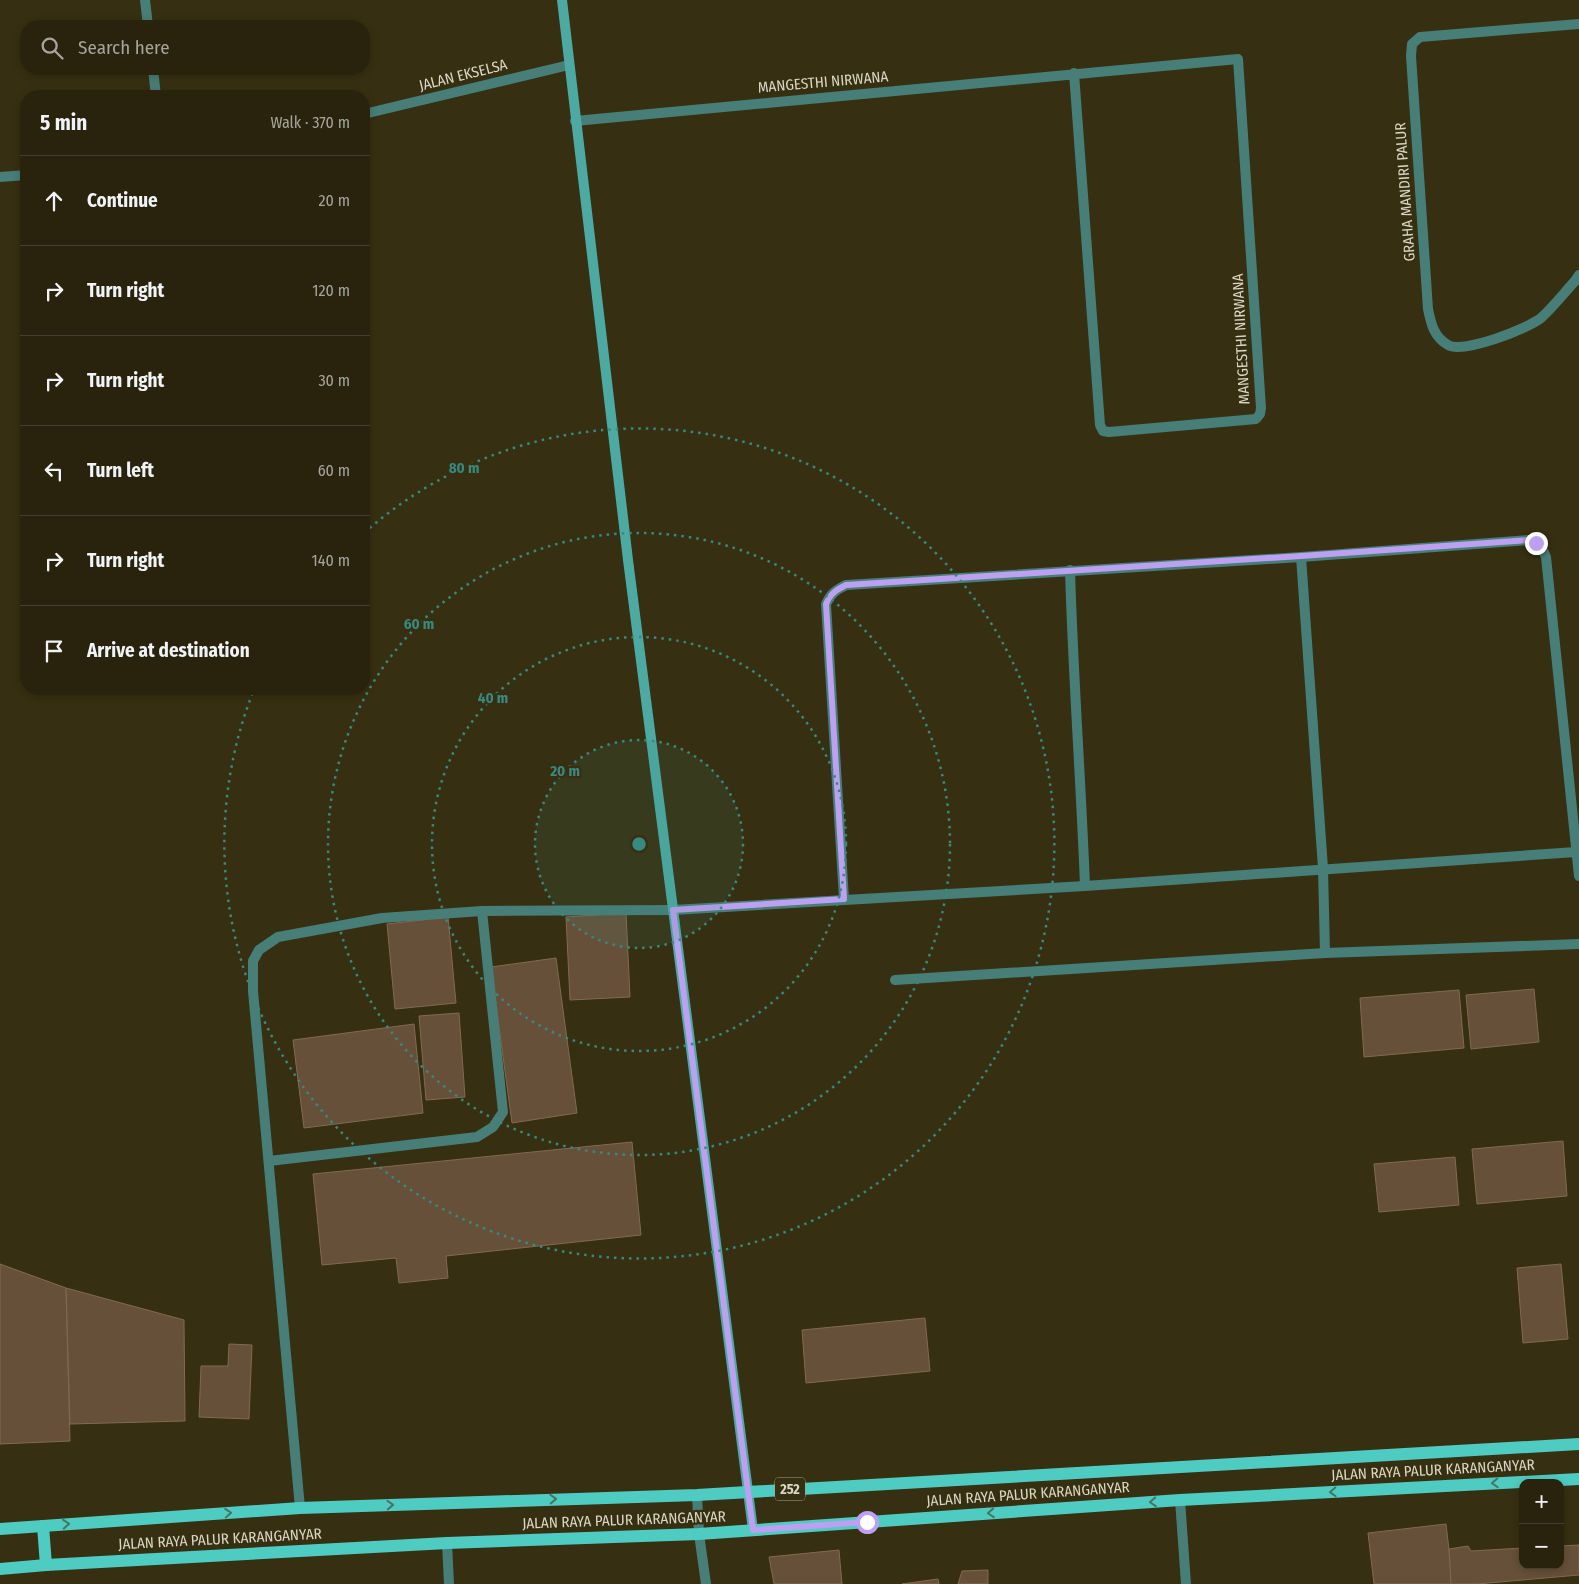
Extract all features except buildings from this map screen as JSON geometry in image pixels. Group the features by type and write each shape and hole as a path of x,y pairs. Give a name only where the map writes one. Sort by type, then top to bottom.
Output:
{"main road":[{"path":"562,0 630,570 753,1530"},
{"name":"JALAN RAYA PALUR KARANGANYAR","path":"0,1529 300,1508 697,1494 1579,1444"},
{"name":"JALAN RAYA PALUR KARANGANYAR","path":"0,1569 447,1543 699,1534 1180,1500 1579,1479"},
{"path":"43,1526 46,1565"}],"street":[{"path":"145,0 147,20"},
{"name":"GRAHA MANDIRI PALUR","path":"1579,24 1420,37 1412,44 1411,56 1428,309 1432,328 1439,339 1450,346 1468,346 1530,325 1542,317 1579,275"},
{"name":"MANGESTHI NIRWANA","path":"575,121 1074,73 1238,59 1261,408 1260,414 1256,419 1109,432 1103,430 1100,425 1074,73"},
{"name":"JALAN EKSELSA","path":"370,113 569,65"},
{"path":"154,75 155,90"},
{"path":"0,177 20,175"},
{"path":"844,899 826,604 836,590 846,585 1528,540 1542,548 1546,557 1579,876"},
{"path":"1301,556 1323,868 1325,953"},
{"path":"1070,570 1085,886"},
{"path":"300,1508 252,991 253,961 258,950 278,937 382,918 482,911 673,910 1085,886 1323,868 1576,852"},
{"path":"269,1161 477,1138 493,1127 503,1112 482,911"},
{"path":"895,980 1325,953 1579,944"},
{"path":"697,1494 699,1534 706,1584"},
{"path":"1180,1500 1186,1584"},
{"path":"447,1543 449,1584"}],"route":[{"path":"867,1522 753,1530 673,910 844,899 826,604 830,596 836,590 846,585 1528,540 1536,543"}]}
